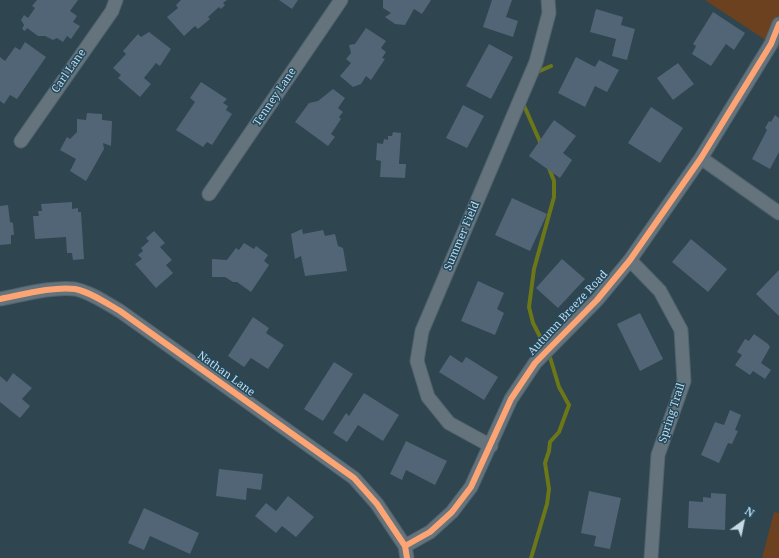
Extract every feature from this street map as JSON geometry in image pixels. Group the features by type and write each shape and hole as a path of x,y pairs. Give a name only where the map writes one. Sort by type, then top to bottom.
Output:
{"street":[{"name":"Carl Lane","path":"20,141 112,11 116,0"},
{"name":"Tenney Lane","path":"209,194 341,0"},
{"name":"Summer Field","path":"491,446 449,423 428,397 417,361 422,331 536,62 549,12 548,0"},
{"name":"Autumn Breeze Road","path":"406,552 452,512 471,487 512,399 535,363 597,300 630,260 701,158 771,44 779,24"},
{"path":"701,158 779,213"},
{"name":"Spring Trail","path":"630,260 660,291 681,330 684,381 658,455 651,558"},
{"name":"Nathan Lane","path":"0,299 45,291 75,289 96,297 120,311 354,478 377,504 406,552"}],"shaded area":[{"path":"705,0 779,0 779,49"},
{"path":"774,512 779,513 779,558 762,558"}],"building":[{"path":"37,0 78,0 70,11 77,16 73,22 80,26 71,39 67,36 63,42 57,38 53,40 45,36 38,36 27,28 25,31 22,29 24,25 21,20 24,15 28,18 35,8 32,6"},
{"path":"181,0 227,0 223,3 225,5 221,9 219,7 208,17 210,19 198,29 195,26 184,36 167,17 178,8 176,5"},
{"path":"279,0 298,0 292,9"},
{"path":"383,0 431,0 422,14 414,9 405,25 395,24 385,17 391,13 383,8"},
{"path":"492,0 512,0 506,17 518,21 513,37 483,27"},
{"path":"596,9 623,17 621,25 635,29 627,60 612,56 616,39 590,32"},
{"path":"713,12 745,33 734,50 726,44 711,66 692,54 696,46 693,44"},
{"path":"366,28 386,41 381,48 386,52 382,58 385,59 371,80 366,76 361,84 353,87 340,76 351,63 346,59 351,53 349,45 355,44"},
{"path":"149,32 171,49 160,66 156,63 144,78 151,84 140,97 118,78 121,75 113,68 126,54 123,51 138,34 141,37"},
{"path":"25,42 46,57 17,99 10,95 4,104 0,101 0,57 5,61 15,47 20,50"},
{"path":"489,44 513,57 491,99 466,86"},
{"path":"576,57 595,67 599,60 619,70 607,92 595,86 585,107 558,93"},
{"path":"678,63 694,84 673,100 657,78"},
{"path":"201,82 227,99 223,103 228,106 226,110 232,114 212,145 207,142 203,147 176,130 195,102 190,98"},
{"path":"333,89 345,98 338,108 343,112 339,117 341,119 331,134 335,137 328,146 295,122 309,103 318,101"},
{"path":"463,105 484,116 467,148 446,138"},
{"path":"651,107 683,128 660,163 628,143"},
{"path":"87,113 102,114 102,120 112,121 111,146 103,143 104,149 86,181 70,171 76,159 60,150 67,137 70,139 77,132 77,119 86,120"},
{"path":"775,115 779,118 779,152 770,169 752,159 767,130 765,128"},
{"path":"554,120 576,136 563,153 572,160 560,178 529,156"},
{"path":"393,132 401,133 399,164 406,164 405,178 380,177 381,161 376,160 377,143 383,144 384,139 388,140 388,136 392,136"},
{"path":"512,198 547,214 530,251 495,235"},
{"path":"72,202 72,209 78,208 78,212 81,212 84,259 73,260 72,253 67,253 66,237 35,239 33,216 39,216 38,211 42,211 41,204"},
{"path":"8,205 10,222 13,223 14,235 11,235 11,244 0,245 0,206"},
{"path":"302,229 303,234 323,230 325,236 335,234 338,246 343,248 347,271 305,276 301,256 295,259 291,234"},
{"path":"154,231 165,243 160,247 172,260 166,265 173,273 156,288 135,264 142,259 138,255 143,251 141,248 149,241 146,238"},
{"path":"691,239 727,269 708,292 672,262"},
{"path":"244,243 254,249 256,246 268,255 264,261 269,265 251,292 237,282 233,282 225,277 212,277 212,259 227,260 236,248 239,250"},
{"path":"562,259 585,279 558,308 536,288"},
{"path":"779,270 779,316 756,294"},
{"path":"478,281 504,293 497,309 504,313 495,335 461,321"},
{"path":"640,313 663,359 640,371 617,324"},
{"path":"253,317 269,328 266,333 284,345 268,369 251,358 244,367 228,356"},
{"path":"754,334 770,347 761,363 771,370 765,379 753,371 750,375 735,365 742,355 737,352 745,339 749,341"},
{"path":"450,355 462,363 466,357 498,377 484,400 439,372"},
{"path":"334,362 353,374 323,421 304,409"},
{"path":"13,373 32,388 22,399 30,406 20,418 0,402 0,376 7,382"},
{"path":"364,393 399,415 383,441 358,425 347,442 333,433 346,413 349,416"},
{"path":"730,410 741,415 735,430 738,431 732,444 728,443 719,463 701,455 715,422 724,425"},
{"path":"406,441 447,461 435,485 406,470 402,480 390,474"},
{"path":"219,469 263,474 261,490 247,488 246,500 216,496"},
{"path":"589,491 621,498 610,549 594,546 596,536 581,533"},
{"path":"711,493 726,494 725,530 688,528 689,501 703,502 703,497 711,498"},
{"path":"288,496 314,517 296,537 282,526 276,533 255,516 266,503 276,511"},
{"path":"144,508 199,533 190,554 150,536 144,550 128,543"}],"waterway":[{"path":"535,73 551,66"},
{"path":"522,101 541,144"},
{"path":"531,558 547,504 549,489 545,463 550,442 559,432 569,405 559,387 549,354 533,323 529,307 534,269 554,197 554,181 549,168"}],"cycle path":[{"path":"405,546 430,532 452,512 471,487 511,399 535,363 597,300 630,260 701,158 771,44 779,24"},
{"path":"0,299 27,293 67,288 81,290 104,301 120,311 354,478 377,504 405,546 407,558"}]}
